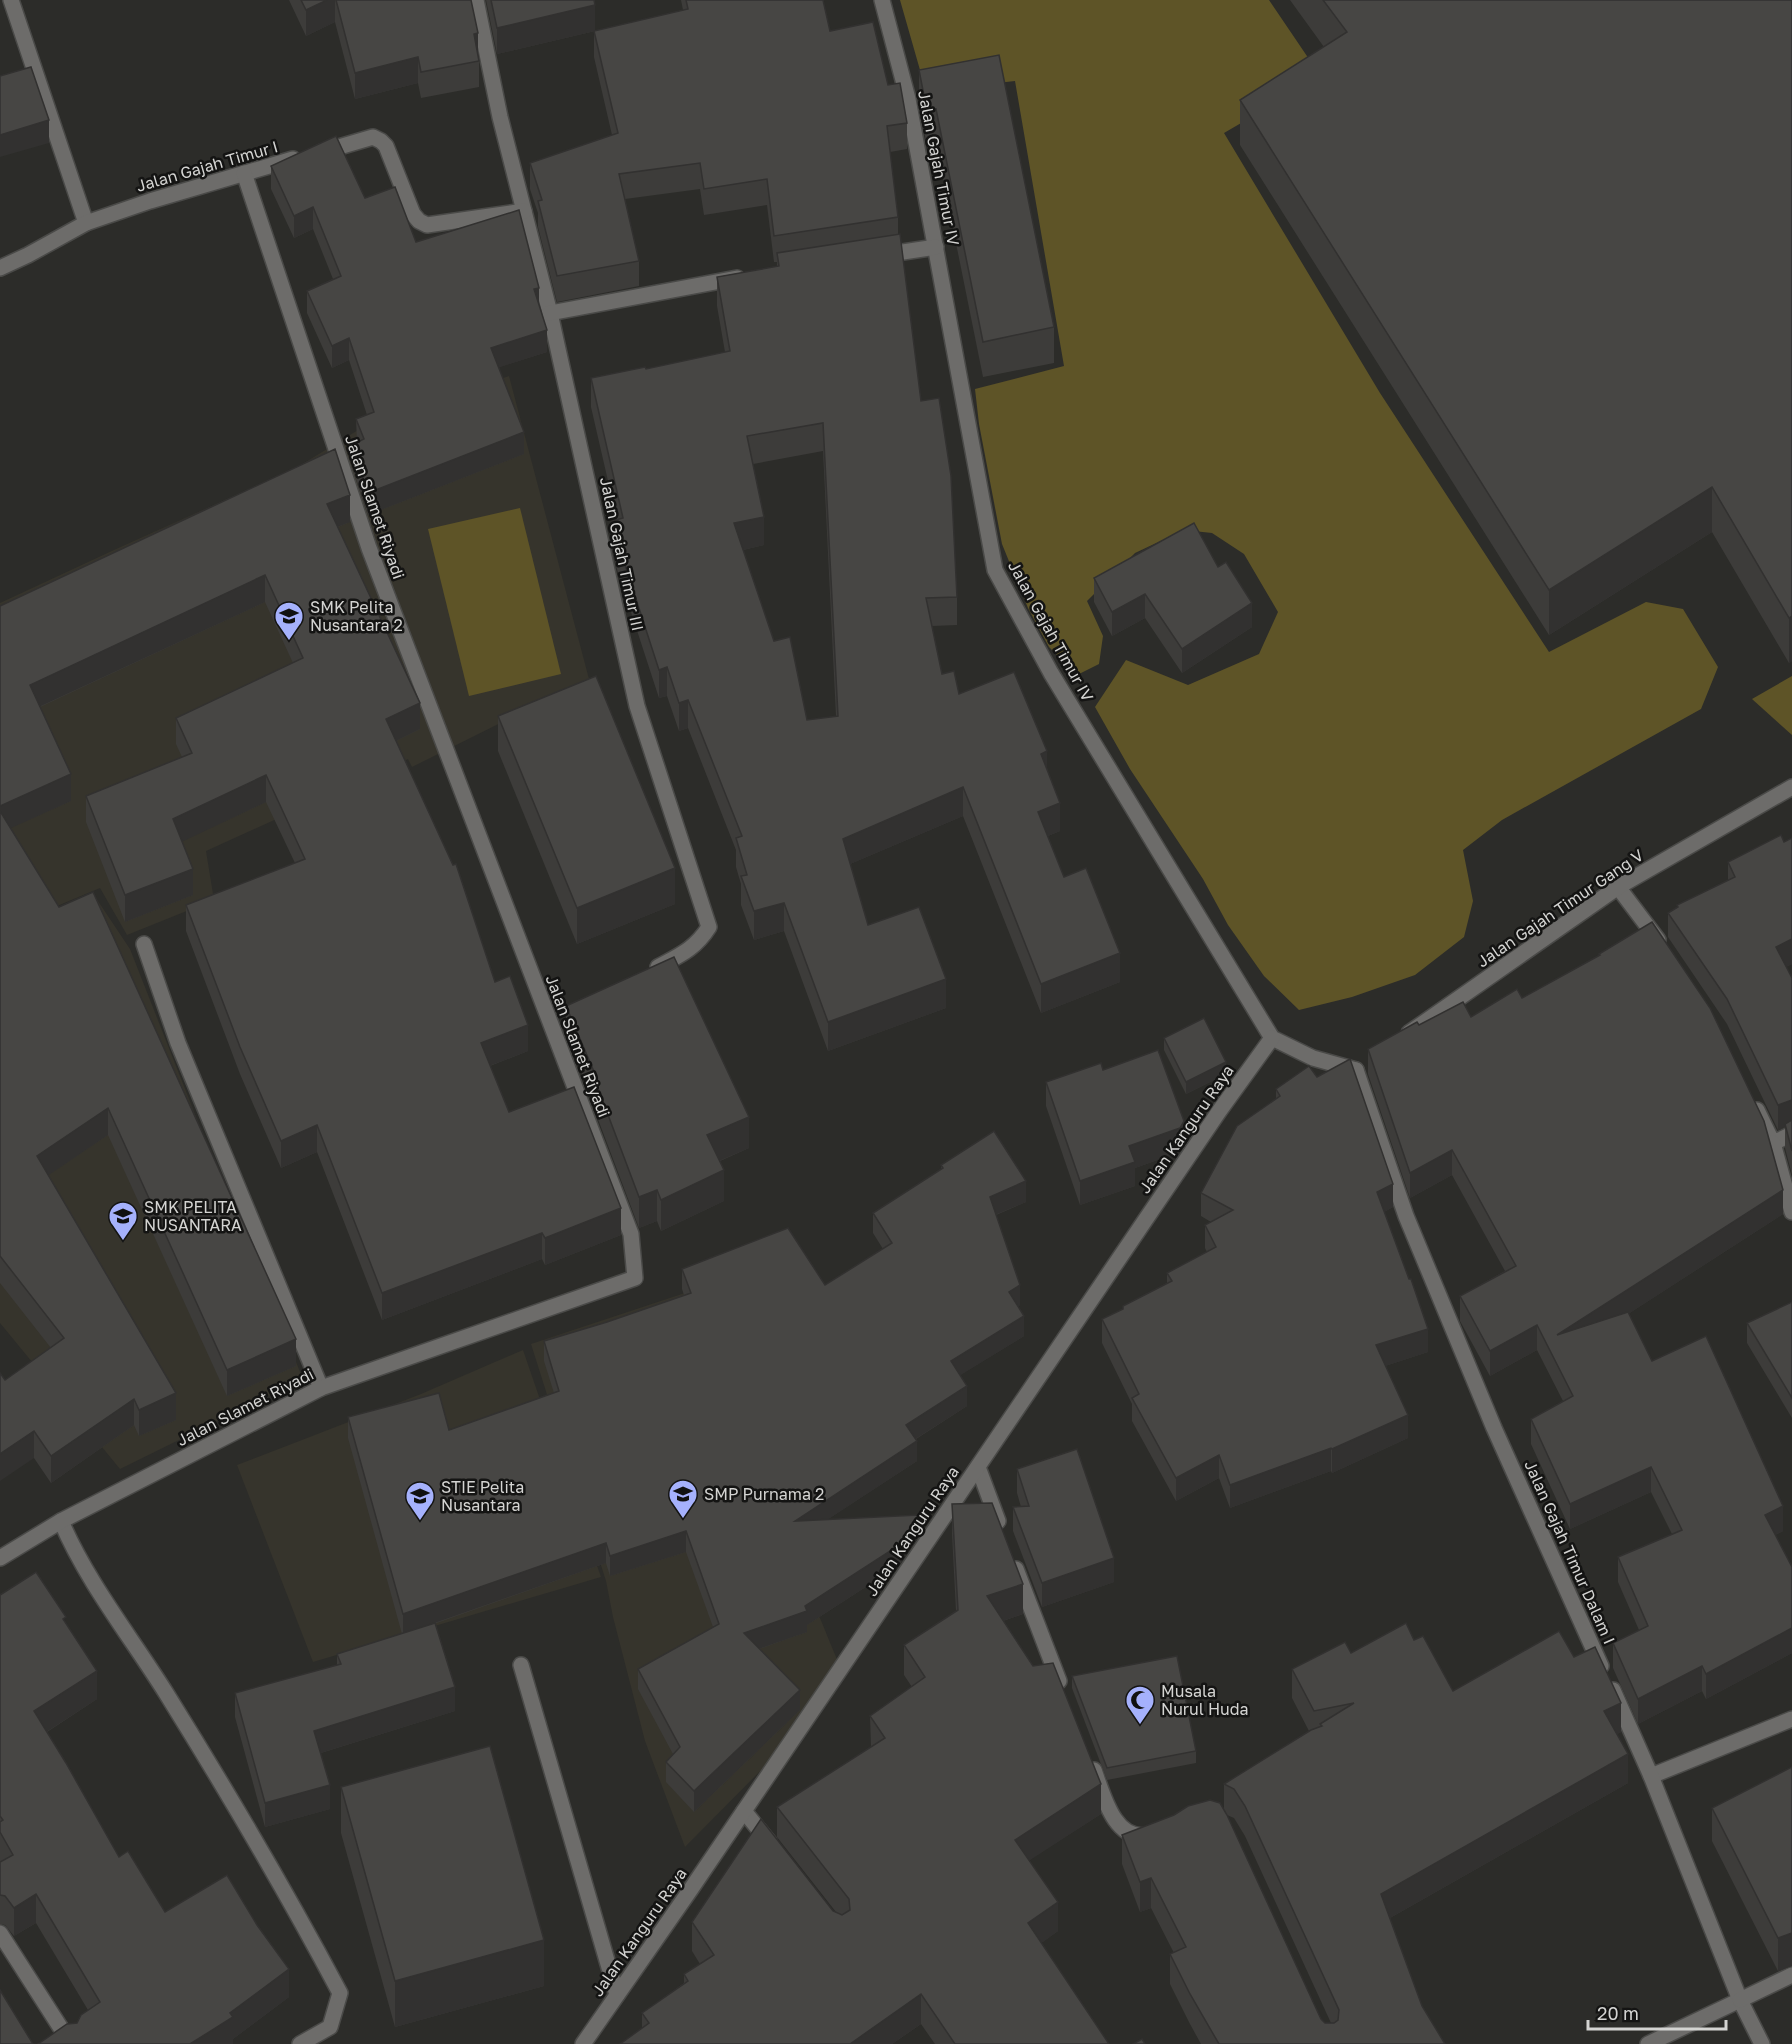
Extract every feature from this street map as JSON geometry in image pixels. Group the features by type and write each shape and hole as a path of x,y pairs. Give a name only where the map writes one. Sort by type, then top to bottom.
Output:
{"street":[{"path":"11,0 86,223"},
{"name":"Jalan Gajah Timur III","path":"476,0 500,117 550,313 637,706 709,927 700,941 689,951 649,971"},
{"name":"Jalan Gajah Timur IV","path":"882,0 908,99 995,570 1051,673 1272,1038"},
{"name":"Jalan Gajah Timur I","path":"0,268 86,223 150,201 373,137 386,146 413,214 427,225 524,211"},
{"name":"Jalan Slamet Riyadi","path":"0,1558 61,1521 321,1388 635,1278 631,1234 555,1020 369,548 244,173"},
{"path":"868,257 936,246"},
{"path":"550,313 755,275"},
{"name":"Jalan Gajah Timur Gang V","path":"1395,1043 1618,887 1792,787"},
{"path":"1618,887 1647,923 1666,952"},
{"path":"144,944 178,1043 321,1388"},
{"name":"Jalan Gajah Timur Dalam I","path":"1272,1038 1312,1058 1361,1066 1406,1216 1494,1428 1652,1776 1740,2000 1762,2044"},
{"name":"Jalan Kanguru Raya","path":"583,2044 1220,1110 1272,1038"},
{"path":"1753,1101 1773,1143 1792,1212"},
{"path":"1773,1143 1792,1134"},
{"path":"978,1467 1003,1532"},
{"path":"61,1521 72,1548 166,1692 310,1937 340,1994 330,2027 300,2044"},
{"path":"1011,1554 1065,1696"},
{"path":"521,1665 617,1995"},
{"path":"1652,1776 1792,1719"},
{"path":"1086,1751 1106,1804 1125,1832 1143,1836 1166,1831"},
{"path":"744,1811 779,1855"},
{"path":"0,1934 71,2044"},
{"path":"1648,2044 1792,1975"}],"shaded area":[{"path":"900,0 1269,0 1311,62 1272,105 1224,133 1380,393 1549,652 1646,602 1683,609 1718,667 1701,709 1502,820 1463,850 1473,901 1464,937 1415,975 1352,997 1299,1010 1264,976 1228,925 1203,879 1130,769 1095,707 1126,660 1188,685 1259,654 1278,612 1244,554 1212,533 1184,530 1135,553 1087,601 1103,636 1099,664 1077,675 1049,647 1028,608 1002,544 979,424 975,389 1064,366 1015,81 926,91"},
{"name":"SMK Pelita Nusantara 2","path":"509,376 589,679 412,767 408,759 206,851 214,900 127,935 100,888 0,930 0,603 296,468 363,427"},
{"path":"520,508 561,674 469,696 428,529"},
{"path":"1792,676 1792,735 1752,699"},
{"name":"SMK PELITA NUSANTARA","path":"96,898 130,949 303,1379 120,1469 0,1323 0,944"},
{"name":"SMP Purnama 2","path":"691,1291 754,1457 838,1662 786,1745 685,1847 645,1741 606,1581 531,1344"},
{"name":"STIE Pelita Nusantara","path":"523,1350 601,1577 313,1662 237,1465 421,1394"}],"building":[{"path":"301,0 327,0 306,10"},
{"path":"336,0 471,0 478,33 474,34 479,61 421,72 418,57 355,73"},
{"path":"491,0 594,0 595,5 497,28"},
{"path":"686,0 823,0 830,31 873,22 888,85 900,83 907,123 887,126 898,217 774,236 767,179 704,189 700,163 619,174 639,261 557,276 538,201 542,200 530,163 618,133 594,31 688,9"},
{"path":"1323,0 1792,0 1792,616 1789,618 1712,487 1549,590 1240,100 1347,32"},
{"path":"999,55 1054,327 983,342 936,109 927,111 919,70"},
{"path":"31,67 49,120 0,135 0,76"},
{"path":"336,136 365,198 395,187 416,242 519,210 539,288 534,289 547,330 491,348 524,432 368,493 352,445 364,439 356,419 374,412 349,338 332,346 307,291 341,276 313,207 294,216 271,166"},
{"path":"900,234 921,401 939,398 951,476 957,597 926,598 942,674 954,671 959,694 1014,672 1047,751 1041,754 1060,803 1038,812 1064,877 1086,868 1120,953 1041,984 963,787 843,839 868,925 919,907 946,979 828,1022 784,903 754,911 741,876 747,875 736,838 742,836 688,700 679,703 667,667 659,670 615,534 612,521 623,518 591,378 730,351 717,277 779,266 777,253","holes":["823,423 838,716 807,720 790,637 774,641 734,523 764,517 747,436"]},
{"path":"335,449 350,495 327,504 420,703 386,719 453,865 456,864 495,982 510,976 528,1025 481,1043 509,1112 574,1087 621,1208 545,1238 542,1233 382,1293 317,1125 281,1141 240,1047 186,905 305,859 266,775 173,819 193,869 125,895 86,796 192,753 176,718 303,658 265,575 30,685 71,774 0,806 0,606"},
{"path":"1194,523 1218,567 1226,562 1252,603 1182,649 1145,594 1112,612 1094,578"},
{"path":"596,676 675,868 577,908 498,716"},
{"name":"SMK PELITA NUSANTARA","path":"0,811 59,907 93,892 296,1339 227,1370 108,1108 37,1156 176,1393 139,1410 134,1399 51,1456 34,1431 0,1454 0,1373 5,1380 64,1338 0,1256"},
{"path":"1781,835 1784,842 1792,838 1792,939 1776,947 1792,978 1792,1100 1778,1105 1727,999 1668,913 1678,907 1677,905 1735,877 1728,862"},
{"path":"1652,922 1710,1008 1764,1121 1783,1190 1557,1335 1628,1312 1652,1361 1706,1336 1783,1506 1765,1515 1792,1567 1792,1628 1706,1674 1702,1666 1638,1699 1613,1643 1648,1626 1618,1557 1682,1530 1651,1467 1570,1504 1531,1419 1573,1396 1537,1325 1490,1351 1460,1296 1516,1266 1452,1150 1410,1173 1368,1049 1417,1022 1419,1025 1463,1002 1471,1017 1517,989 1522,998 1600,955"},
{"path":"674,957 749,1117 707,1135 724,1170 661,1200 657,1190 639,1197 593,1075 595,1074 566,1006"},
{"path":"1204,1018 1226,1062 1186,1082 1164,1038"},
{"path":"1158,1050 1184,1121 1180,1128 1129,1146 1135,1162 1080,1181 1046,1082 1101,1063 1103,1070"},
{"path":"1350,1059 1393,1184 1377,1192 1428,1329 1376,1345 1408,1415 1332,1449 1230,1485 1219,1455 1176,1478 1132,1398 1139,1394 1102,1319 1172,1281 1167,1273 1216,1247 1205,1225 1233,1210 1201,1193 1237,1126 1280,1096 1276,1089 1309,1066 1317,1077"},
{"path":"1792,1120 1792,1151 1785,1124"},
{"path":"994,1131 1026,1181 990,1197 1020,1285 1009,1292 1024,1316 951,1361 967,1386 906,1425 917,1441 795,1521 919,1515 898,1546 805,1606 807,1611 744,1633 800,1690 694,1791 666,1762 680,1747 638,1669 719,1624 686,1531 610,1556 606,1543 403,1614 348,1417 439,1393 449,1430 559,1391 544,1341 691,1293 682,1269 788,1228 825,1285 892,1243 873,1213 943,1168 941,1165"},
{"path":"1792,1302 1792,1398 1747,1323"},
{"path":"1077,1449 1114,1558 1042,1583 1013,1507 1029,1506 1017,1469"},
{"path":"992,1503 1023,1584 987,1596 1033,1666 1053,1663 1101,1784 1015,1840 1058,1902 1028,1923 1109,2044 955,2044 921,1994 850,2044 620,2044 649,2023 642,2013 688,1981 684,1974 714,1955 692,1922 761,1819 833,1911 842,1915 850,1910 849,1899 777,1807 885,1738 870,1716 925,1677 904,1645 958,1610 952,1504"},
{"path":"36,1572 66,1617 63,1619 97,1671 34,1711 119,1857 128,1851 165,1912 227,1875 257,1925 289,1969 230,2013 233,2017 190,2044 38,2044 67,2024 77,2023 81,2015 100,2002 36,1894 14,1908 5,1896 0,1895 0,1862 13,1855 0,1832 0,1822 3,1820 0,1816 0,1595"},
{"path":"435,1623 455,1687 314,1731 330,1785 265,1803 235,1693 341,1664 337,1654"},
{"path":"1406,1623 1414,1640 1423,1636 1453,1691 1559,1631 1574,1657 1595,1647 1621,1703 1604,1711 1628,1754 1381,1894 1422,2006 1445,2044 1219,2044 1170,1954 1186,1947 1151,1878 1140,1882 1122,1835 1174,1815 1188,1806 1210,1800 1220,1803 1321,2019 1325,2023 1334,2023 1338,2020 1339,2010 1245,1806 1234,1789 1224,1784 1311,1730 1322,1726 1320,1724 1354,1703 1314,1711 1292,1669 1345,1642 1351,1653"},
{"name":"Musala Nurul Huda","path":"1177,1656 1196,1751 1107,1768 1072,1676"},
{"path":"490,1746 544,1940 395,1981 341,1787"},
{"path":"1792,1767 1792,1933 1778,1938 1712,1808"},
{"path":"0,1990 33,2044 0,2044"},
{"path":"1142,2039 1145,2044 1133,2044"}],"place":[{"name":"SMK Pelita Nusantara 2","path":"289,642"},
{"name":"SMK PELITA NUSANTARA","path":"123,1242"},
{"name":"SMP Purnama 2","path":"683,1520"},
{"name":"STIE Pelita Nusantara","path":"420,1522"},
{"name":"Musala Nurul Huda","path":"1140,1726"}]}
